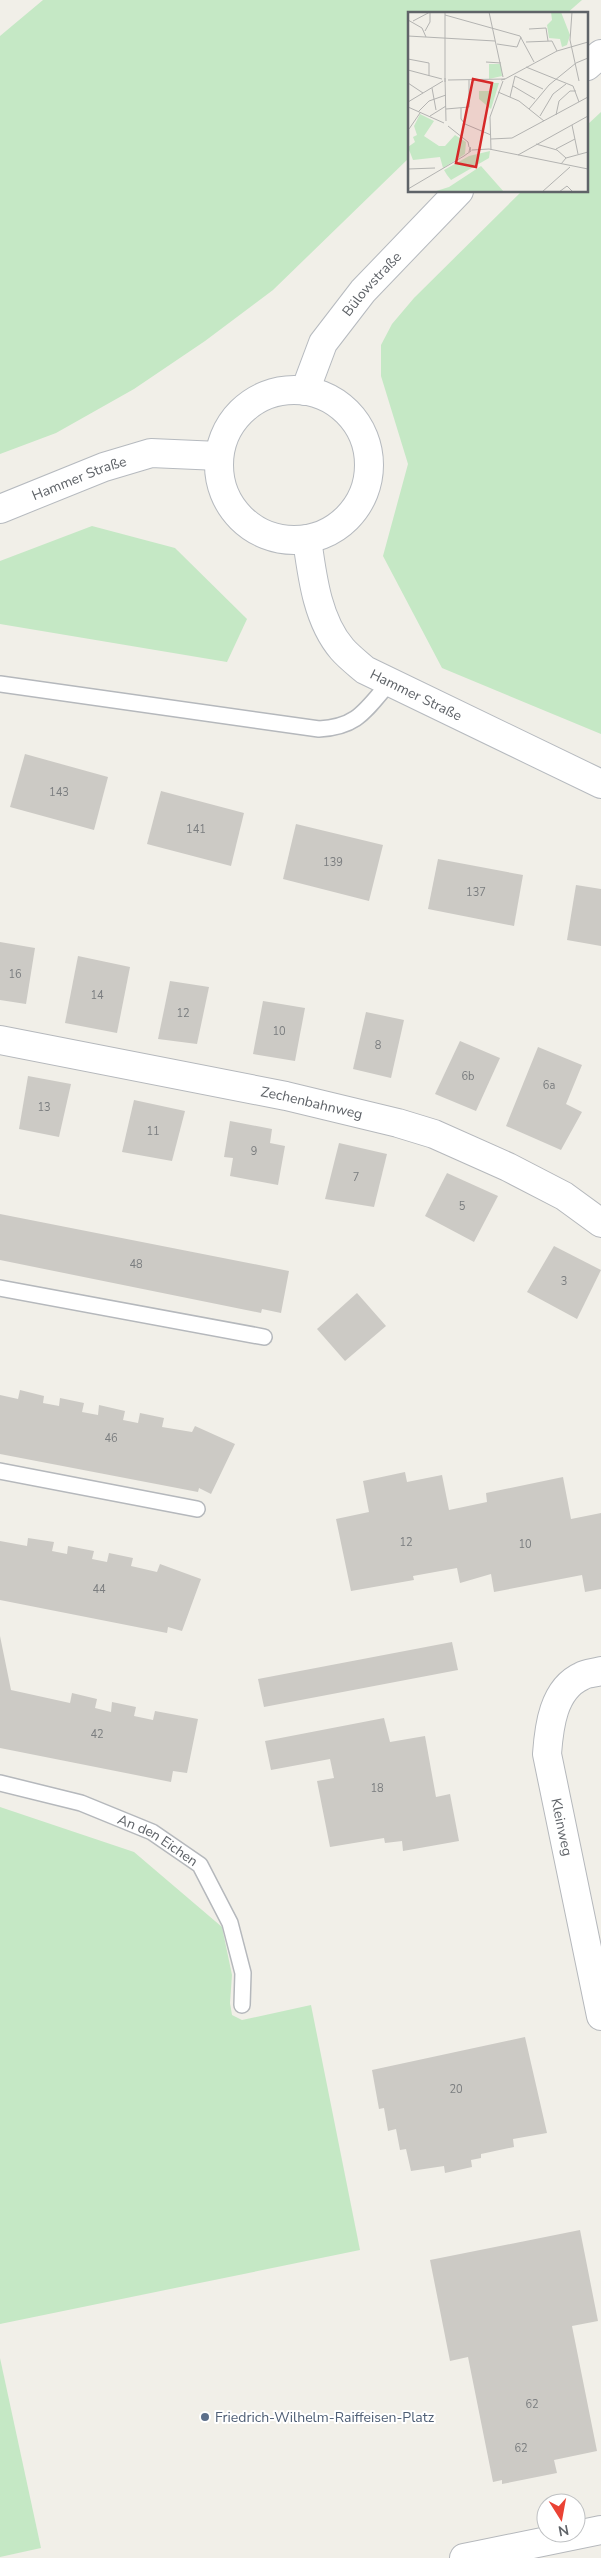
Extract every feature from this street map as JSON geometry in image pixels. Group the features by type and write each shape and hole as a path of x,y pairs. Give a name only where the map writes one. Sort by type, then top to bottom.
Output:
{"main road":[{"path":"588,65 601,54"},
{"name":"Bülowstraße","path":"305,391 323,343 363,291 458,192"},
{"path":"286,391 305,391 324,396 340,406 354,420 363,436 368,464 364,492 355,508 342,523 326,533 307,538 287,539 268,535 250,526 235,512 225,495 220,476 219,456 224,437 234,419 248,405 266,396 286,391"},
{"name":"Hammer Straße","path":"0,509 104,467 151,453 219,456"},
{"name":"Hammer Straße","path":"307,538 319,602 327,623 347,654 364,670 601,784"},
{"name":"Zechenbahnweg","path":"0,1040 286,1096 398,1123 442,1138 508,1167 564,1196 601,1223"},
{"name":"Kleinweg","path":"600,2009 547,1754 552,1716 558,1700 567,1688 582,1676 601,1672"},
{"path":"464,2558 601,2530"}],"lane":[{"path":"0,684 319,729 338,728 350,723 389,683"},
{"path":"0,1288 264,1336"},
{"path":"0,1471 198,1509"},
{"name":"An den Eichen","path":"0,1782 81,1804 152,1832 200,1865 230,1923 243,1972 242,2005"}],"green space":[{"path":"43,0 582,0 568,12 408,12 408,159 273,290 205,341 134,389 56,433 0,454 0,36"},
{"path":"601,112 601,734 442,668 383,556 408,464 381,376 381,345 392,324 414,298 521,192 588,192 588,124"},
{"path":"92,526 175,548 247,619 227,662 0,624 0,561"},
{"path":"0,1807 134,1852 222,1927 232,1975 230,2003 232,2015 242,2020 311,2005 360,2250 0,2324"},
{"path":"0,2358 41,2548 0,2557"}],"building":[{"path":"25,754 108,777 94,830 10,807"},
{"path":"161,791 244,813 231,866 147,844"},
{"path":"296,824 383,845 369,901 283,879"},
{"path":"438,859 523,875 514,926 428,909"},
{"path":"576,885 601,889 601,946 567,940"},
{"path":"0,942 35,948 26,1004 0,1000"},
{"path":"78,956 130,967 117,1033 65,1023"},
{"path":"170,981 209,987 197,1044 158,1039"},
{"path":"263,1001 305,1008 295,1061 253,1054"},
{"path":"366,1012 404,1020 391,1078 353,1069"},
{"path":"460,1041 500,1058 476,1111 435,1094"},
{"path":"538,1047 582,1065 566,1104 582,1112 561,1150 506,1126"},
{"path":"28,1076 71,1084 59,1137 19,1129"},
{"path":"134,1100 185,1111 172,1161 122,1152"},
{"path":"230,1121 272,1129 270,1143 285,1146 278,1185 230,1176 233,1158 224,1157"},
{"path":"339,1143 387,1154 374,1207 325,1199"},
{"path":"447,1173 498,1196 474,1242 425,1216"},
{"path":"0,1214 289,1271 281,1313 262,1309 261,1313 0,1260"},
{"path":"554,1246 601,1270 577,1319 527,1292"},
{"path":"357,1293 386,1326 345,1361 317,1329"},
{"path":"20,1390 44,1396 43,1403 59,1406 60,1398 84,1403 82,1412 98,1415 99,1405 125,1411 123,1420 138,1423 140,1413 164,1418 162,1427 192,1432 195,1426 235,1444 211,1494 199,1488 198,1492 0,1454 0,1395 18,1399"},
{"path":"405,1472 407,1482 442,1475 449,1510 487,1502 486,1493 563,1477 571,1519 601,1513 601,1589 585,1592 582,1575 494,1592 491,1574 460,1583 457,1568 413,1576 414,1580 351,1591 336,1519 369,1512 363,1481"},
{"path":"28,1538 54,1542 52,1551 67,1554 68,1546 94,1551 92,1559 107,1562 109,1553 133,1558 131,1566 157,1572 160,1564 201,1579 182,1631 168,1627 167,1633 0,1600 0,1541 27,1546"},
{"path":"0,1636 11,1690 70,1703 72,1693 97,1699 95,1708 111,1712 112,1702 136,1707 134,1716 153,1720 155,1711 198,1719 187,1773 173,1771 171,1782 0,1748"},
{"path":"452,1642 458,1670 264,1707 258,1679"},
{"path":"384,1718 390,1742 425,1736 436,1797 450,1794 459,1841 403,1851 402,1841 385,1843 384,1838 330,1847 317,1781 334,1778 330,1759 271,1770 265,1741"},
{"path":"525,2037 547,2133 513,2139 514,2147 481,2154 481,2158 471,2160 472,2167 445,2173 444,2166 411,2171 406,2149 400,2150 396,2129 388,2131 384,2108 379,2109 372,2070"},
{"path":"580,2230 598,2321 572,2326 597,2451 554,2460 557,2473 502,2484 502,2480 493,2482 468,2357 450,2361 430,2260"}],"place":[{"name":"Friedrich-Wilhelm-Raiffeisen-Platz","path":"205,2417"}]}
